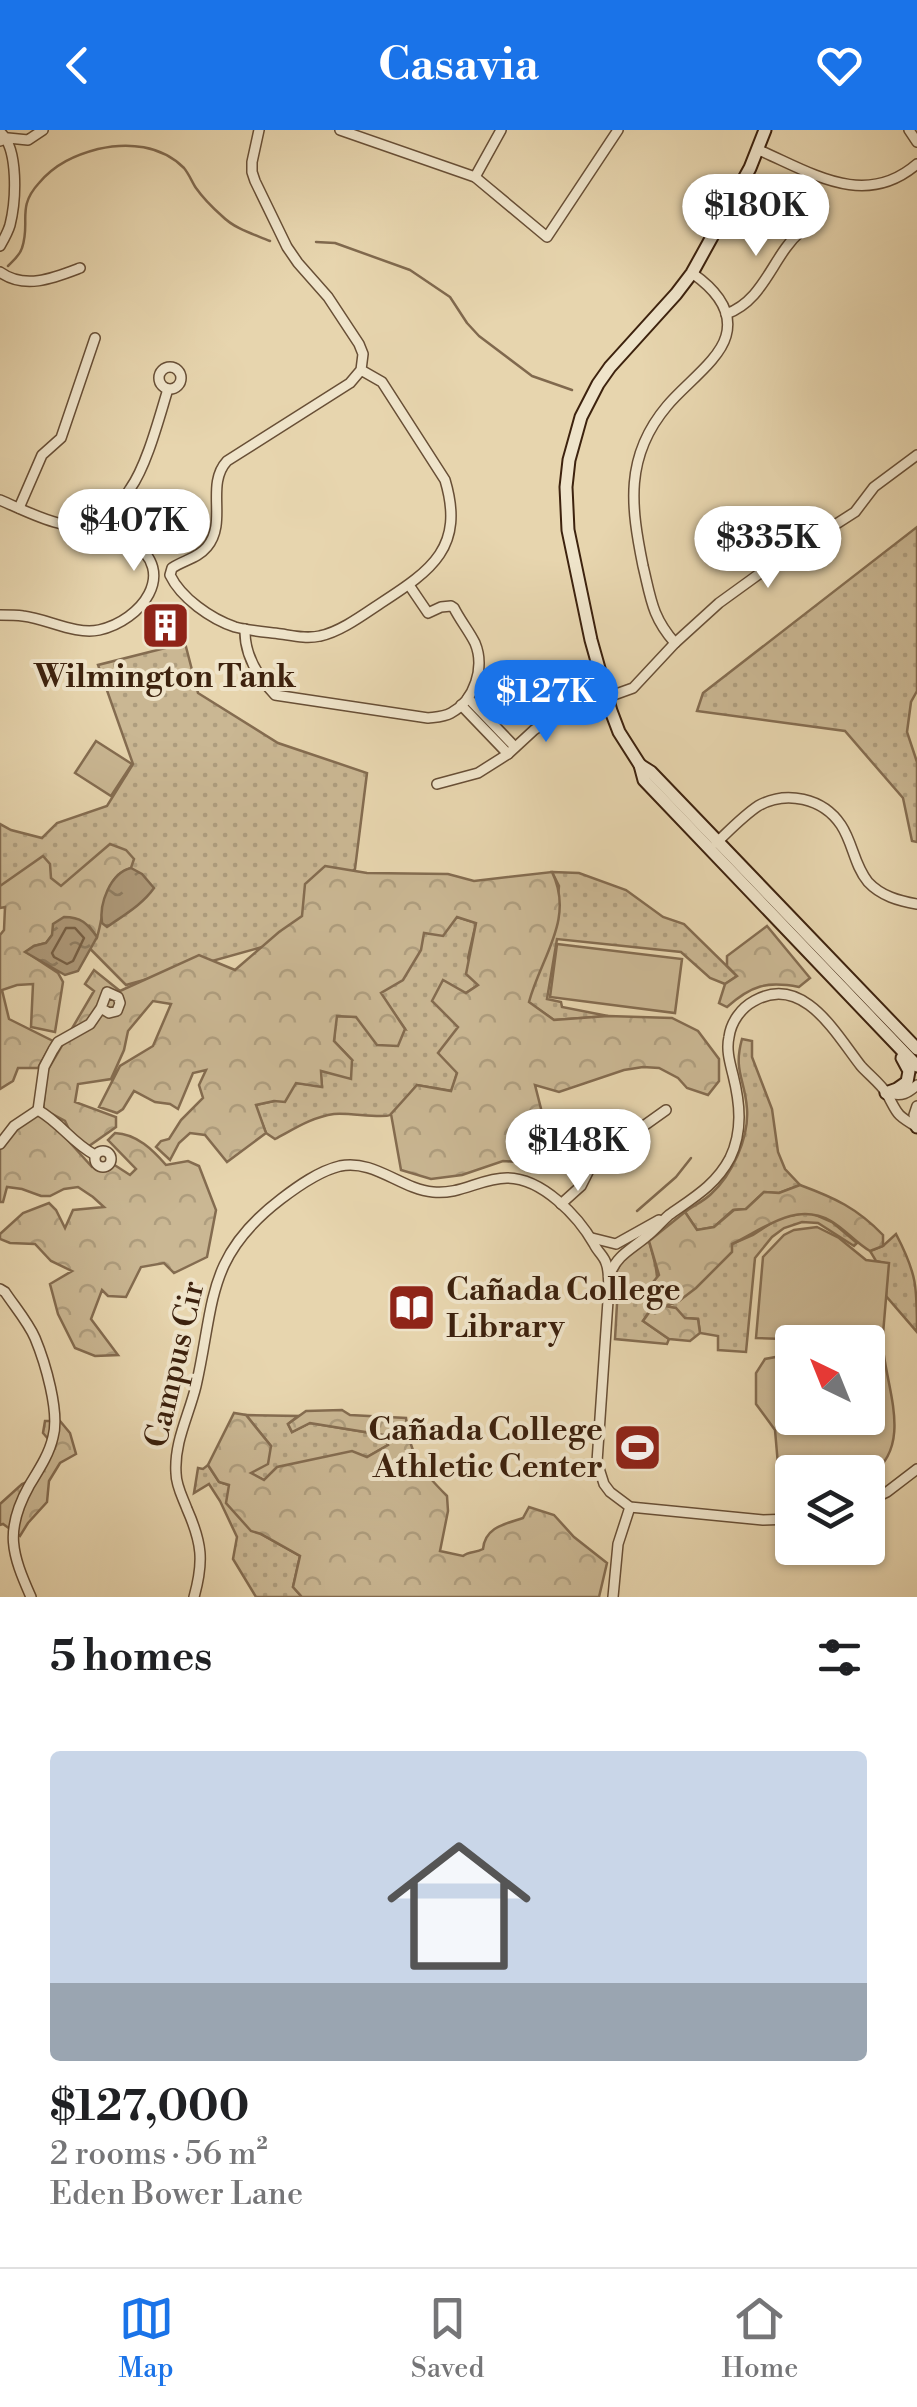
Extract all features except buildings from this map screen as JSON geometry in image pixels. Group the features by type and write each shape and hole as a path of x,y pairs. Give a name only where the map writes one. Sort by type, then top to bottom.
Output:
{"main road":[{"path":"765,130 759,150 692,273 610,367 581,418 569,460 568,530 606,699 644,780 917,1066"},
{"path":"640,765 917,1049"},
{"path":"886,1034 910,1071 903,1086 886,1092"}],"street":[{"path":"0,246 10,227 14,194 14,166 2,137 28,140 43,130"},
{"path":"259,130 252,162 255,181 287,247 328,297 363,354 361,370 350,383 222,466 214,537 204,551 172,568 170,574 183,594 222,622 311,638 325,636 409,586 425,574 446,546 452,521 446,480 388,390 378,378 361,370"},
{"path":"340,130 373,135 475,177 547,237 618,130"},
{"path":"475,177 502,130"},
{"path":"909,130 917,142"},
{"path":"759,150 826,179 861,188 904,176 917,164"},
{"path":"726,314 750,301 790,240 801,232"},
{"path":"0,272 32,282 80,268"},
{"path":"674,644 652,609 634,520 633,492 648,437 665,408 718,352 727,334 721,300 692,273"},
{"path":"18,508 42,455 62,438 96,338"},
{"path":"104,531 131,487 156,431 168,389"},
{"path":"437,784 478,773 556,716 633,688 719,603 855,512 874,487 917,454"},
{"path":"0,500 55,523 104,531 132,541 143,550 154,575 150,596 137,611 98,630 0,615"},
{"path":"733,512 738,527 766,569"},
{"path":"246,629 251,663 270,691 281,698 428,718 454,712 464,702 478,674 474,642 454,608 441,607 428,613 409,586"},
{"path":"464,702 511,751"},
{"path":"716,842 756,807 780,798 808,800 837,819 858,868 871,885 890,898 917,904"},
{"path":"775,1519 630,1506 610,1492 598,1470 608,1282 612,1268 620,1256 666,1217 707,1188 729,1160 740,1110 729,1037 738,1015 756,1000 777,994 808,1003 886,1092 899,1096 917,1084"},
{"path":"0,1144 14,1126 38,1110 44,1068 58,1042 90,1024 101,1008"},
{"path":"886,1092 891,1107 917,1127"},
{"path":"917,1106 917,1127"},
{"path":"38,1110 59,1122 78,1146 95,1155"},
{"path":"561,1204 581,1186 593,1162 666,1110"},
{"name":"Campus Cir","path":"194,1597 201,1574 201,1548 178,1486 176,1455 198,1378 212,1295 228,1255 253,1223 296,1188 329,1170 350,1165 368,1167 418,1190 437,1193 491,1180 517,1179 544,1190 592,1238 606,1260 608,1282"},
{"path":"592,1238 616,1244 666,1217"},
{"path":"0,1289 34,1337 55,1413 54,1437 20,1504 16,1523 14,1555 32,1597"},
{"path":"885,1492 917,1469"},
{"path":"613,1597 618,1544 630,1506"}],"green space":[{"path":"917,527 917,691 911,702 907,732 917,762 917,842 912,841 903,798 845,731 697,711 703,693"},
{"path":"185,643 198,693 278,743 367,773 355,869 284,941 126,985 22,880 0,899 0,824 42,838 57,823 107,806 133,764 98,665"},
{"path":"96,741 132,764 111,796 75,773"},
{"path":"110,844 126,850 134,859 131,868 122,872 110,887 97,937 89,926 52,935 46,943 26,952 58,973 63,982 55,1032 31,1027 33,984 2,990 9,1019 53,1041 38,1068 18,1068 13,1081 0,1089 0,935 4,930 5,907 0,908 0,886 43,856 50,864 51,878 61,886"},
{"path":"325,866 367,873 448,874 474,881 552,872 558,889 558,922 529,1002 554,1020 608,1016 672,1018 698,1031 719,1059 719,1081 708,1095 687,1088 659,1068 643,1067 559,1092 535,1085 550,1144 544,1164 503,1161 462,1175 431,1179 401,1170 391,1114 417,1085 451,1091 457,1073 438,1053 458,1027 432,1001 443,980 466,993 478,985 466,974 476,923 457,917 443,936 424,933 421,950 403,980 381,993 405,1029 398,1046 377,1045 356,1017 337,1016 334,1041 352,1060 351,1079 321,1071 322,1087 296,1083 285,1102 256,1105 266,1133 227,1162 205,1135 190,1133 170,1160 156,1147 169,1139 203,1098 199,1085 206,1070 193,1073 178,1109 134,1091 117,1113 99,1107 120,1066 153,1046 171,1004 153,1001 128,1031 111,1079 78,1084 75,1102 116,1117 116,1127 89,1146 73,1138 65,1121 43,1109 47,1071 94,991 85,984 94,970 120,991 199,955 235,970 302,916 305,884"},
{"path":"552,872 579,873 626,890 663,917 684,924 737,976 725,984 710,978 681,952 557,939 547,999 561,1002 562,1007 608,1016 554,1020 528,1002 554,935 559,886"},
{"path":"457,917 476,923 468,958 478,985 466,993 458,1027 457,1073 452,1091 417,1085 390,1115 334,1114 275,1139 266,1133 255,1105 274,1101 296,1083 322,1086 320,1071 352,1060 334,1041 336,1016 405,1029 380,993 424,933"},
{"path":"767,926 810,978 799,987 760,986 727,1007 719,1003 725,984 737,976 727,966 727,956"},
{"path":"557,944 682,959 675,1013 550,997"},
{"path":"742,1039 752,1041 752,1057 772,1109 778,1152 785,1169 800,1185 779,1193 764,1192 746,1209 733,1210 714,1227 697,1230 685,1212 708,1197 726,1177 745,1132 747,1109 739,1067"},
{"path":"38,1114 55,1126 92,1167 113,1164 130,1175 136,1169 108,1140 115,1133 137,1140 166,1165 188,1161 199,1166 216,1210 207,1257 174,1273 164,1263 141,1267 126,1297 108,1296 102,1290 91,1319 118,1355 95,1356 75,1348 58,1314 50,1284 72,1271 51,1261 35,1244 0,1239 0,1234 23,1213 49,1203 65,1228 73,1210 104,1207 78,1187 41,1196 7,1187 0,1202 0,1148 17,1128"},
{"path":"800,1185 855,1211 883,1235 883,1246 870,1251 831,1221 818,1216 805,1214 780,1219 732,1244 732,1252 696,1288 665,1306 676,1308 685,1318 698,1319 700,1333 690,1341 669,1339 643,1321 653,1307 648,1288 659,1275 649,1241 685,1212 697,1230 714,1227 734,1210 746,1209 764,1192 779,1193"},
{"path":"809,1212 832,1222 857,1243 854,1246 818,1223 802,1222 772,1237 755,1258 746,1352 718,1350 718,1336 700,1333 698,1319 685,1318 662,1307 679,1301 731,1252 732,1244 779,1218"},
{"path":"817,1227 839,1238 866,1260 889,1263 884,1325 775,1325 775,1339 756,1338 763,1257 794,1230"},
{"path":"896,1234 914,1281 917,1332 886,1296 888,1264 876,1261 870,1251"},
{"path":"649,1241 657,1282 654,1301 643,1321 669,1339 667,1344 615,1339 615,1275 626,1258"},
{"path":"775,1357 775,1430 756,1404 756,1373 765,1359"},
{"path":"885,1361 894,1436 885,1460 885,1455 777,1455 775,1435 885,1435"},
{"path":"342,1410 350,1415 406,1418 418,1462 447,1496 440,1551 463,1556 483,1549 492,1531 523,1518 529,1507 554,1515 607,1563 599,1597 302,1597 293,1587 300,1556 251,1531 226,1503 229,1485 219,1482 208,1465 234,1413 246,1415 271,1446 268,1464 251,1473 264,1480 277,1467 352,1451 367,1457 388,1445 383,1435 310,1423 292,1432 288,1424 306,1411"},
{"path":"246,1415 298,1416 288,1424 292,1432 310,1423 383,1435 388,1445 367,1457 264,1480 250,1473 271,1446"},
{"path":"45,1421 60,1421 70,1433 76,1454 60,1463 49,1481 47,1502 20,1536 0,1525 0,1504 22,1484 39,1477 55,1447 43,1433"},
{"path":"208,1465 219,1482 229,1485 261,1534 300,1556 293,1587 302,1597 256,1597 233,1559 237,1537 220,1501 209,1484 194,1493 198,1468"}],"water":[{"path":"131,868 154,888 107,927 102,923 104,899 117,876"},
{"path":"64,917 83,922 97,937 78,971 65,975 25,952 46,943 53,924"}],"waterway":[{"path":"8,266 21,251 28,200 39,183 66,161 109,147 144,147 165,154 184,168 196,188 227,221 270,241"},
{"path":"316,242 335,243 410,270 450,297 479,336 532,376 572,390"},
{"path":"637,1211 676,1177 691,1158"}],"place":[{"name":"Wilmington Tank","path":"165,626"},
{"name":"Cañada College Library","path":"411,1307"},
{"name":"Cañada College Athletic Center","path":"638,1447"}]}
